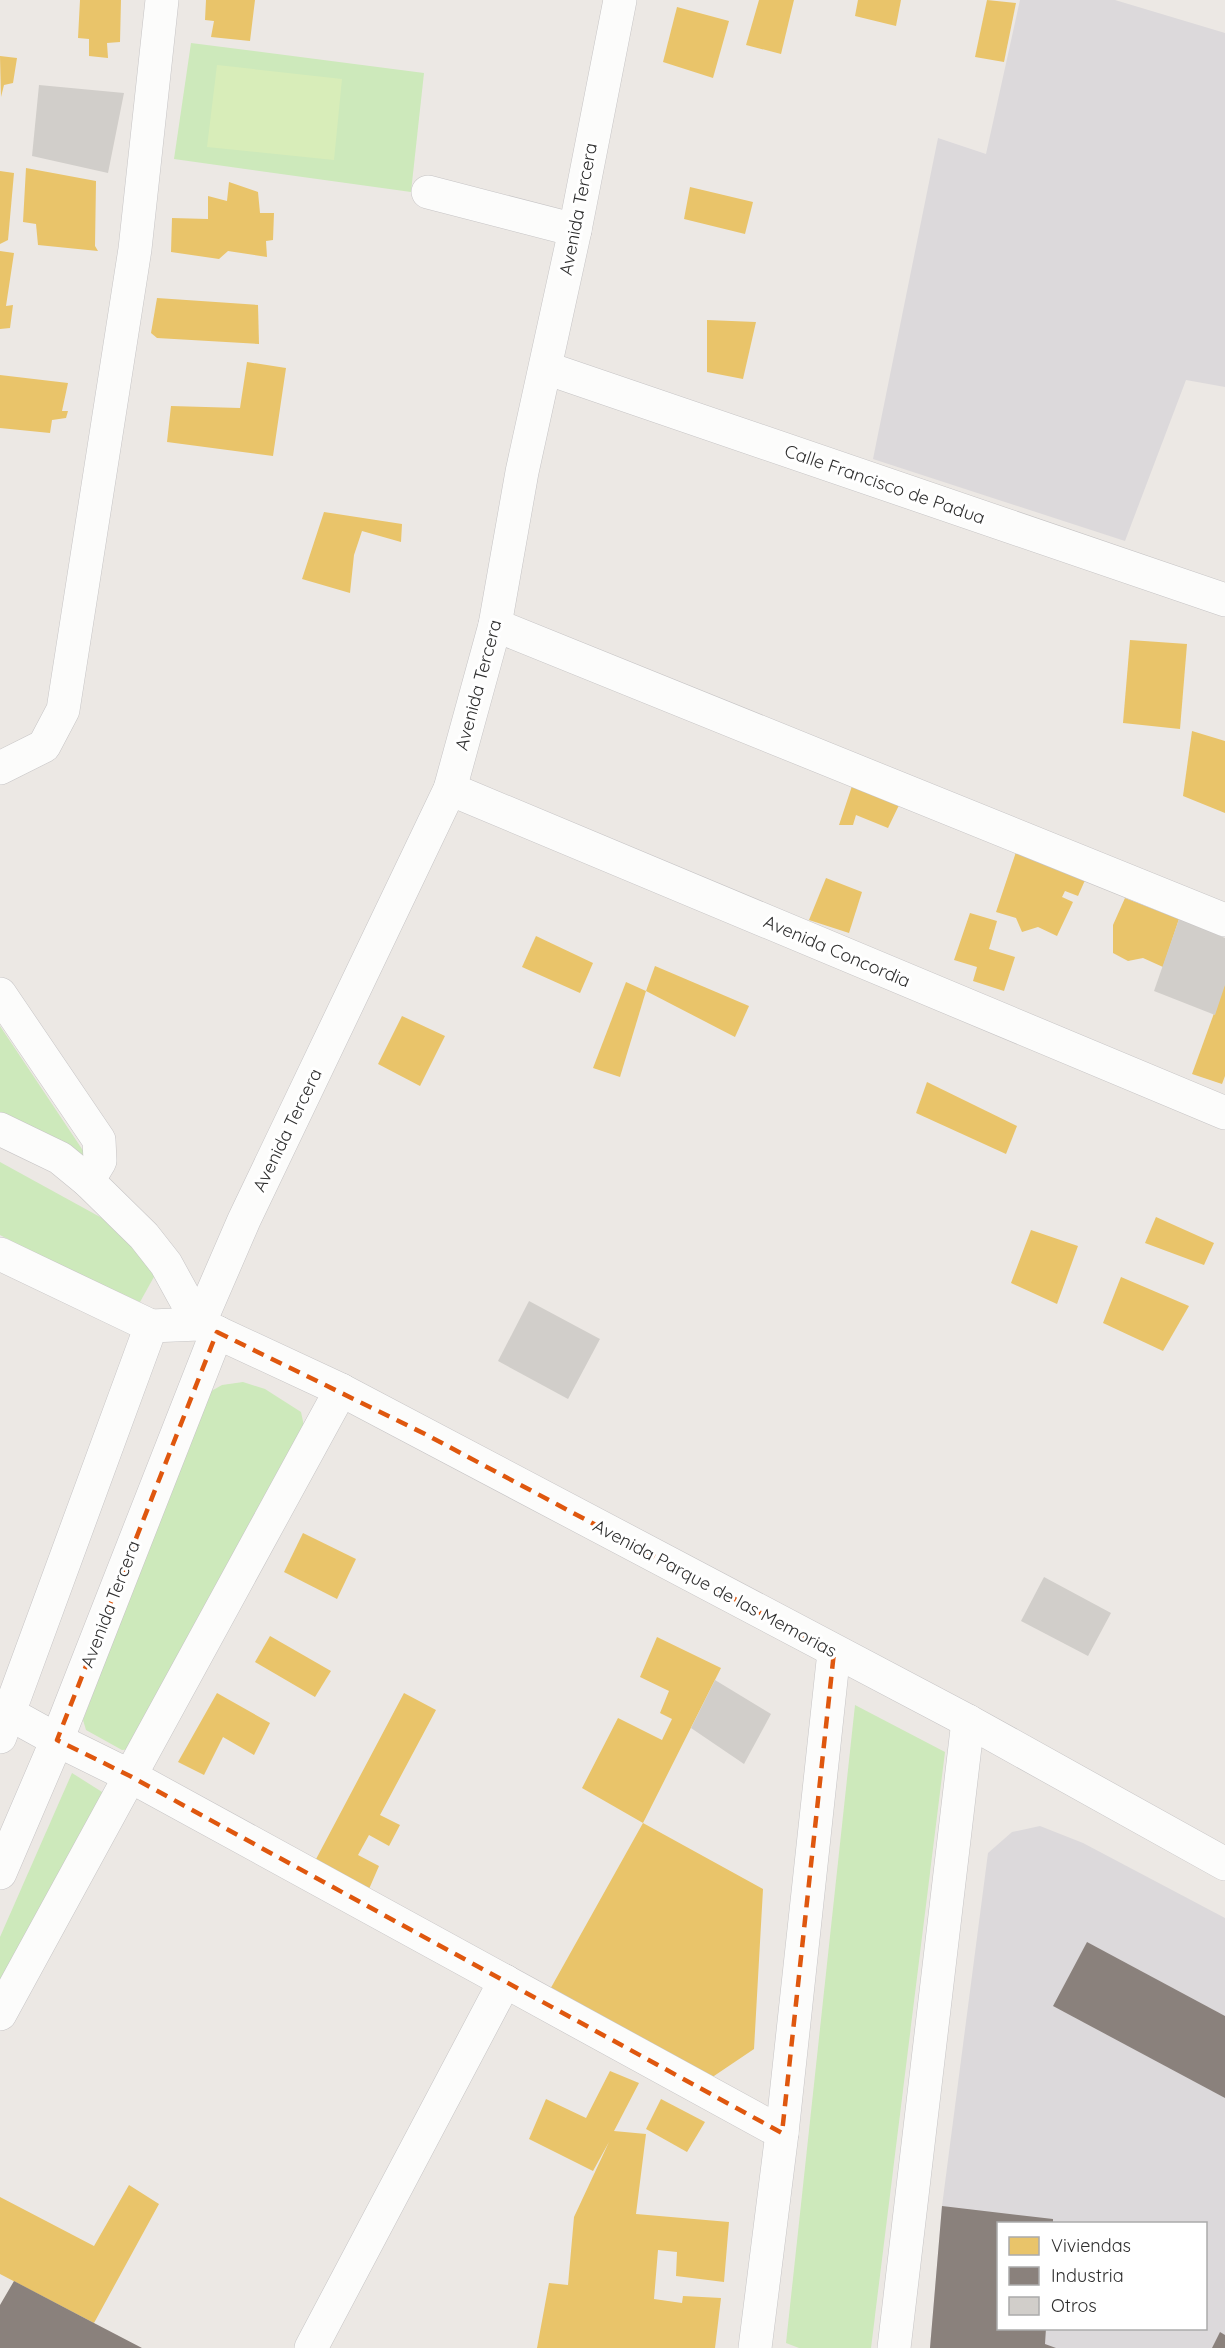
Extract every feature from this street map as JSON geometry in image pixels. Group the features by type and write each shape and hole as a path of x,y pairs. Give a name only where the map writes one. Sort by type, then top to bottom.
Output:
{"street":[{"path":"0,768 44,746 63,710 135,249 162,0"},
{"name":"Avenida Tercera","path":"0,1874 57,1740 208,1328 244,1220 450,789 495,625 522,472 575,230 620,0"},
{"path":"428,192 575,230"},
{"name":"Calle Francisco de Padua","path":"546,368 1225,600"},
{"path":"495,625 1225,920"},
{"name":"Avenida Concordia","path":"450,789 1225,1113"},
{"path":"0,994 99,1140 100,1161 88,1181"},
{"path":"0,1129 60,1158 88,1181 144,1236 166,1264 208,1328"},
{"path":"0,1254 151,1326 208,1328"},
{"path":"151,1326 5,1725 57,1740 130,1776 782,2133"},
{"name":"Avenida Parque de las Memorias","path":"208,1328 341,1390 968,1721 1225,1864"},
{"path":"0,2014 341,1390"},
{"path":"755,2348 782,2133 834,1652"},
{"path":"894,2348 968,1721"},
{"path":"310,2348 506,1981"}],"highlighted area":[{"path":"217,1332 425,1434 834,1652 782,2133 130,1776 57,1740"}],"shaded area":[{"path":"1020,0 1115,0 1225,33 1225,387 1186,380 1125,541 873,459 938,138 986,154"},
{"path":"1040,1826 1083,1843 1225,1918 1225,2348 930,2348 942,2206 988,1853 1012,1832"}],"green space":[{"path":"191,43 424,73 411,192 174,159"},
{"path":"217,65 342,79 334,160 207,147"},
{"path":"0,1026 98,1173 0,1119"},
{"path":"0,1162 142,1240 160,1266 140,1302 60,1266 0,1235"},
{"path":"243,1382 265,1389 301,1412 304,1426 132,1749 122,1750 86,1730 83,1720 206,1394 222,1385"},
{"path":"855,1705 945,1752 871,2348 799,2348 786,2343"},
{"path":"72,1773 110,1797 0,1981 0,1937"}],"building: Viviendas":[{"path":"80,0 121,0 120,42 107,43 108,58 89,56 89,39 78,38"},
{"path":"206,0 255,0 250,41 211,37 214,21 205,20"},
{"path":"759,0 794,0 781,54 746,45"},
{"path":"858,0 901,0 896,26 855,16"},
{"path":"987,0 1016,3 1004,62 975,57"},
{"path":"677,7 729,21 713,78 663,62"},
{"path":"0,56 17,58 13,83 4,85 1,97"},
{"path":"26,168 96,181 95,246 98,251 38,245 36,224 23,222"},
{"path":"0,171 14,173 8,240 0,244"},
{"path":"229,182 258,192 260,213 274,213 273,240 266,241 267,257 228,251 219,259 171,252 172,218 208,219 208,196 227,201"},
{"path":"690,187 753,202 745,234 684,219"},
{"path":"0,251 14,253 6,306 13,305 10,328 0,329"},
{"path":"157,298 258,305 259,344 157,338 151,333"},
{"path":"707,320 756,322 743,379 707,372"},
{"path":"247,362 286,368 273,456 167,442 171,406 240,408"},
{"path":"0,375 68,383 62,411 68,411 66,418 52,420 50,433 0,428"},
{"path":"324,512 402,524 401,542 362,531 354,555 350,593 302,579"},
{"path":"1130,640 1187,644 1180,729 1123,723"},
{"path":"1192,731 1225,741 1225,813 1183,796"},
{"path":"853,783 901,801 888,828 856,815 853,825 839,825"},
{"path":"1017,849 1086,878 1078,896 1065,891 1062,897 1073,902 1057,936 1038,927 1022,932 1016,918 996,912"},
{"path":"826,878 862,892 849,933 809,920"},
{"path":"1125,898 1179,919 1163,967 1143,958 1128,961 1113,953 1113,925"},
{"path":"970,913 997,921 989,949 1015,957 1004,991 973,981 977,967 954,960"},
{"path":"536,936 593,963 580,993 522,967"},
{"path":"655,966 749,1006 735,1037 646,991"},
{"path":"626,982 646,991 620,1077 593,1068"},
{"path":"1225,983 1225,1076 1222,1084 1192,1074"},
{"path":"402,1016 445,1036 420,1086 378,1064"},
{"path":"927,1082 1017,1126 1006,1154 916,1113"},
{"path":"1156,1217 1214,1243 1204,1265 1145,1243"},
{"path":"1031,1230 1078,1246 1057,1304 1011,1283"},
{"path":"1121,1277 1189,1306 1163,1351 1103,1323"},
{"path":"303,1533 356,1559 337,1599 284,1572"},
{"path":"270,1636 331,1671 315,1697 255,1662"},
{"path":"657,1637 721,1668 643,1823 582,1788 618,1718 662,1740 672,1719 660,1713 669,1691 640,1677"},
{"path":"217,1693 270,1723 254,1755 223,1737 204,1775 178,1762"},
{"path":"404,1693 436,1710 380,1815 400,1825 389,1846 369,1835 358,1855 379,1866 369,1889 315,1861"},
{"path":"643,1823 763,1889 754,2049 711,2078 548,1993"},
{"path":"610,2071 639,2083 614,2131 646,2134 636,2214 729,2222 724,2282 676,2276 677,2252 658,2250 654,2299 682,2303 683,2296 721,2298 715,2348 537,2348 549,2283 568,2285 574,2217 609,2142 593,2171 529,2139 546,2099 586,2118"},
{"path":"661,2099 705,2122 687,2152 646,2129"},
{"path":"129,2185 159,2204 94,2323 0,2274 0,2197 94,2246"}],"building: Industria":[{"path":"1087,1942 1225,2016 1225,2098 1053,2006"},
{"path":"942,2206 1053,2219 1053,2222 997,2222 997,2330 1046,2330 1045,2344 1056,2348 930,2348"},
{"path":"14,2281 142,2348 0,2348 0,2305"},
{"path":"1220,2332 1225,2335 1225,2348 1212,2348"}],"building: Otros":[{"path":"39,85 124,93 108,173 32,156"},
{"path":"1179,919 1225,938 1225,985 1215,1015 1154,991"},
{"path":"529,1301 600,1339 568,1399 498,1361"},
{"path":"1044,1577 1111,1613 1088,1656 1021,1621"},
{"path":"715,1680 771,1714 744,1764 691,1728"}]}
